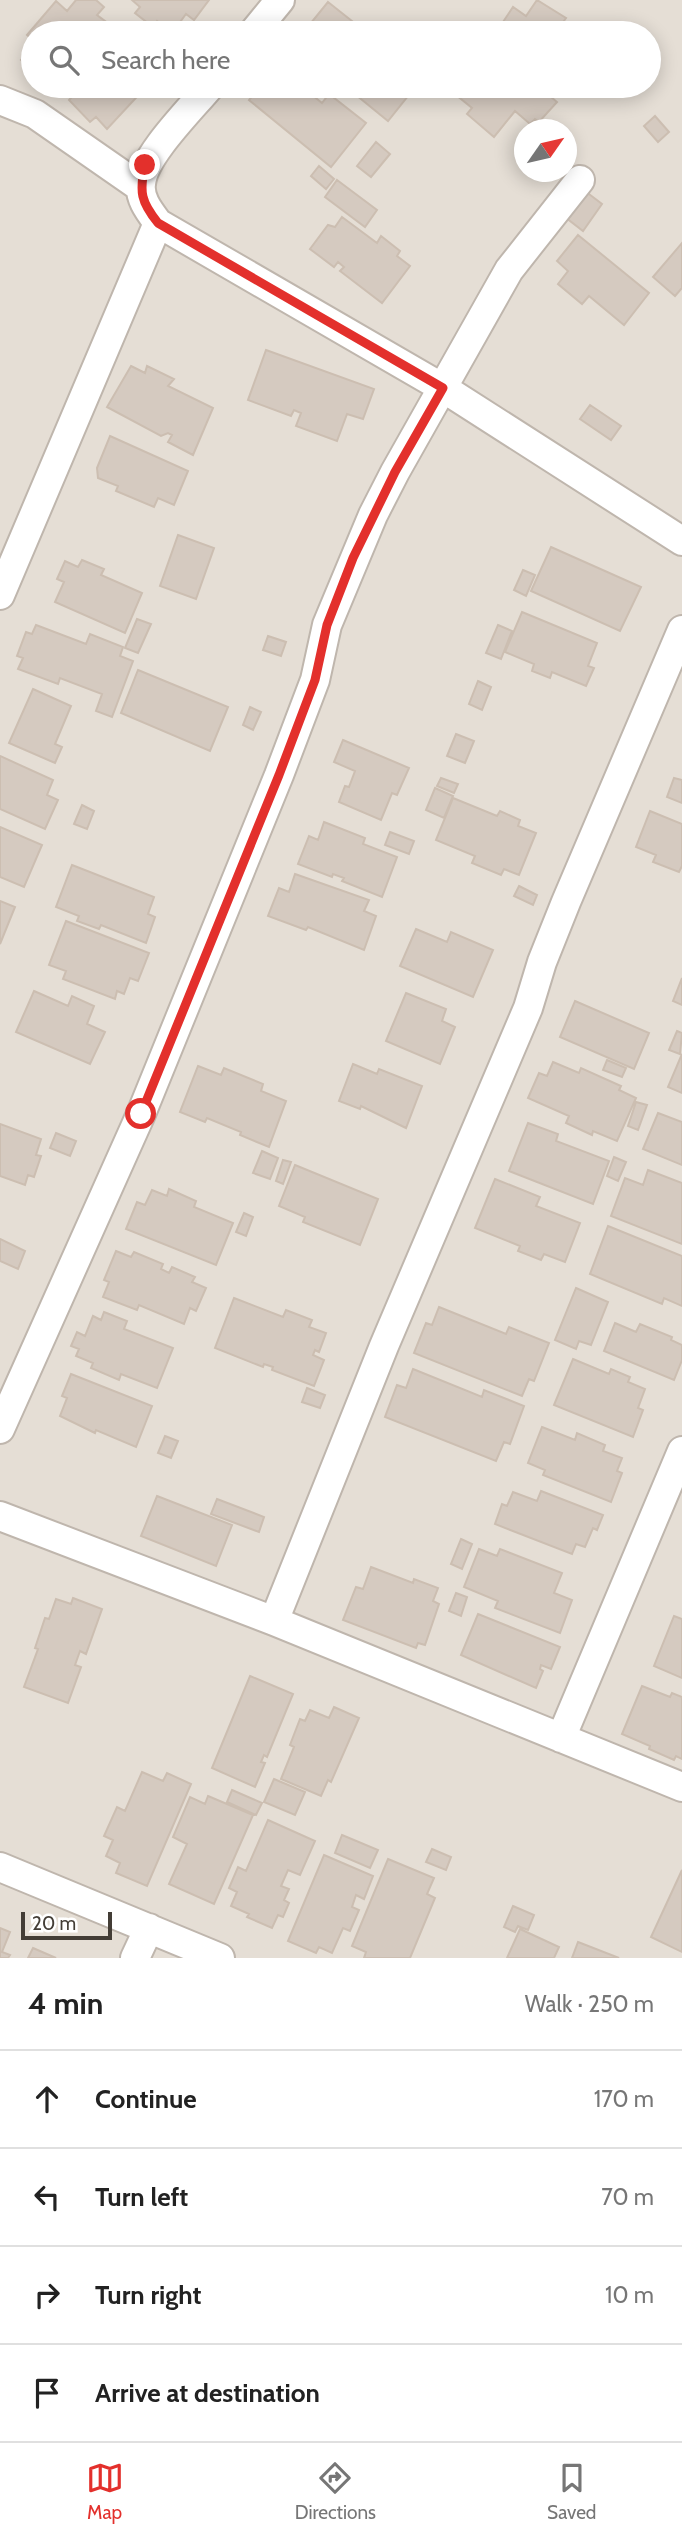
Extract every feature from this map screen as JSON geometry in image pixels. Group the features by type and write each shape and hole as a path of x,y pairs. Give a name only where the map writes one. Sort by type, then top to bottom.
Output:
{"street":[{"path":"263,21 280,0"},
{"path":"200,98 145,165 140,187 146,208 158,223 443,388 682,541"},
{"path":"0,100 35,114 140,187"},
{"path":"0,1429 141,1114 279,775 315,680 327,625 353,558 395,472 509,270 580,180"},
{"path":"0,594 158,223"},
{"path":"274,1621 384,1346 528,1008 542,962 566,902 682,630"},
{"path":"561,1738 682,1451"},
{"path":"0,1516 274,1621 682,1787"},
{"path":"0,1867 220,1958"},
{"path":"135,1958 149,1928"}],"shaded area":[{"path":"0,0 682,0 682,1958 0,1958"}],"building":[{"path":"76,0 96,0 104,7 97,15 105,21 39,21 56,1 67,11"},
{"path":"132,0 209,0 194,20 186,14 181,21 145,21 135,13 140,7"},
{"path":"537,0 566,18 564,21 504,21 513,7 526,16"},
{"path":"328,2 352,21 313,21"},
{"path":"136,98 107,129 96,117 90,122 69,100"},
{"path":"316,98 322,103 326,98 334,98 366,123 331,167 249,100"},
{"path":"360,98 406,98 388,121"},
{"path":"460,98 552,98 557,102 542,119 524,119 515,111 494,137 467,114 472,108"},
{"path":"655,116 669,132 658,142 644,126"},
{"path":"376,142 390,154 371,177 357,166"},
{"path":"319,166 334,179 326,189 311,176"},
{"path":"337,180 377,210 365,227 325,197"},
{"path":"585,191 602,204 583,231 565,217"},
{"path":"342,217 377,243 381,236 400,251 397,256 410,266 382,303 340,271 344,267 338,262 334,267 310,249 328,225 335,227"},
{"path":"578,235 649,293 624,325 589,296 582,304 558,284 568,271 557,261"},
{"path":"682,243 682,288 675,296 653,277"},
{"path":"266,350 374,389 363,419 347,414 337,441 296,426 301,413 294,410 291,416 248,400"},
{"path":"131,366 145,373 147,366 174,379 168,386 213,408 193,455 168,442 172,435 168,433 161,436 107,407"},
{"path":"590,405 621,426 611,440 580,419"},
{"path":"110,436 188,471 174,505 158,498 154,507 116,491 118,486 98,478 97,468"},
{"path":"178,535 214,548 196,599 160,586"},
{"path":"551,547 641,587 620,631 531,591"},
{"path":"82,560 104,569 101,575 142,593 125,633 55,602 64,582 57,579 65,561 78,567"},
{"path":"523,570 535,575 526,596 514,590"},
{"path":"522,612 597,643 588,666 594,668 586,686 552,672 550,678 532,671 534,664 505,652"},
{"path":"137,619 151,624 138,653 125,648"},
{"path":"36,625 86,644 90,634 123,647 120,656 133,661 112,717 96,711 102,694 60,678 58,684 18,669 23,658 17,656 26,632 32,634"},
{"path":"498,625 512,631 501,659 486,653"},
{"path":"268,636 286,642 281,656 263,650"},
{"path":"138,670 228,707 210,751 121,713"},
{"path":"478,681 491,687 482,710 469,704"},
{"path":"33,689 71,706 55,744 62,747 55,763 9,743"},
{"path":"250,707 261,712 253,730 243,725"},
{"path":"456,734 474,741 465,763 447,756"},
{"path":"343,740 409,768 397,795 392,793 381,820 339,802 355,771 334,762"},
{"path":"0,756 53,780 47,795 58,800 45,829 0,809"},
{"path":"441,778 458,784 454,793 437,786"},
{"path":"674,778 682,780 682,803 667,797"},
{"path":"435,788 453,796 444,818 426,810"},
{"path":"453,798 497,816 500,811 520,820 518,826 536,833 519,875 504,869 501,875 472,863 475,856 436,840"},
{"path":"82,805 94,811 87,829 74,824"},
{"path":"650,811 682,824 682,866 679,872 653,862 656,855 636,847"},
{"path":"324,822 365,838 363,844 397,857 382,897 342,881 344,878 333,874 332,877 298,864 309,836 318,840"},
{"path":"0,827 42,845 24,887 0,877"},
{"path":"390,832 414,841 409,854 385,845"},
{"path":"72,865 154,897 148,914 155,917 146,943 101,925 99,929 77,921 79,916 56,907"},
{"path":"295,874 369,900 364,911 376,916 364,950 308,927 306,930 268,916 279,888 289,892"},
{"path":"519,886 537,895 533,905 514,896"},
{"path":"0,901 15,907 0,944"},
{"path":"66,921 149,953 138,981 130,978 124,994 117,991 115,999 63,979 66,971 49,965"},
{"path":"416,929 447,942 451,932 493,950 473,997 400,966"},
{"path":"682,978 682,1005 673,1001"},
{"path":"34,991 68,1006 72,996 94,1006 87,1024 105,1032 90,1064 16,1032"},
{"path":"406,993 446,1009 442,1021 455,1027 440,1064 386,1041"},
{"path":"575,1001 649,1033 634,1069 560,1037"},
{"path":"677,1031 682,1033 680,1054 669,1050"},
{"path":"682,1054 682,1093 668,1087"},
{"path":"607,1060 626,1068 622,1077 603,1070"},
{"path":"553,1062 579,1073 581,1068 621,1086 619,1090 636,1098 617,1141 593,1131 592,1135 566,1123 569,1116 528,1098 539,1073 547,1076"},
{"path":"353,1064 377,1074 379,1069 422,1086 406,1128 361,1106 360,1109 339,1101"},
{"path":"198,1066 221,1075 224,1068 263,1084 261,1091 286,1101 269,1147 207,1118 205,1122 180,1112"},
{"path":"636,1102 647,1105 638,1130 628,1126"},
{"path":"658,1113 682,1122 682,1165 643,1149"},
{"path":"528,1123 558,1134 556,1141 609,1161 593,1204 509,1171"},
{"path":"0,1124 41,1139 36,1155 41,1156 34,1177 28,1175 25,1185 0,1176"},
{"path":"56,1133 76,1141 70,1156 50,1148"},
{"path":"262,1151 278,1158 270,1179 253,1173"},
{"path":"614,1157 626,1162 618,1181 607,1176"},
{"path":"283,1160 291,1162 283,1184 276,1181"},
{"path":"295,1165 378,1199 360,1245 303,1222 305,1217 279,1206"},
{"path":"648,1170 682,1183 682,1244 611,1216 625,1178 643,1185"},
{"path":"495,1179 540,1197 536,1206 580,1223 565,1262 544,1254 541,1260 518,1251 520,1246 475,1228"},
{"path":"169,1189 196,1201 194,1207 233,1223 216,1265 126,1229 137,1202 145,1205 152,1190 167,1196"},
{"path":"244,1213 253,1217 246,1236 236,1232"},
{"path":"608,1226 682,1256 682,1306 664,1298 662,1304 590,1274"},
{"path":"0,1239 25,1251 18,1269 0,1261"},
{"path":"116,1251 131,1257 134,1252 163,1264 161,1269 169,1273 172,1267 195,1277 192,1282 206,1288 196,1311 190,1308 184,1324 139,1305 137,1310 103,1297 109,1282 104,1280"},
{"path":"576,1288 608,1302 591,1345 579,1341 576,1349 555,1340"},
{"path":"234,1298 283,1317 286,1310 312,1320 309,1327 326,1333 319,1352 315,1350 313,1355 324,1360 314,1386 272,1370 273,1367 264,1364 263,1367 215,1348"},
{"path":"439,1307 506,1334 509,1327 549,1343 534,1381 529,1379 522,1396 414,1353 426,1323 432,1325"},
{"path":"104,1312 127,1321 124,1329 173,1348 157,1388 121,1374 119,1380 91,1368 93,1363 76,1356 79,1349 71,1346 77,1332 85,1336 93,1316 101,1320"},
{"path":"615,1323 636,1332 640,1324 672,1337 671,1340 682,1345 682,1360 674,1380 604,1351"},
{"path":"573,1359 609,1374 611,1369 630,1377 628,1382 645,1389 638,1408 643,1410 633,1437 554,1405"},
{"path":"413,1369 482,1397 484,1390 524,1406 510,1444 504,1442 496,1461 385,1417 397,1385 406,1388"},
{"path":"71,1374 152,1406 136,1447 96,1430 95,1433 60,1416 67,1398 62,1396"},
{"path":"307,1388 325,1395 320,1408 302,1402"},
{"path":"542,1427 575,1440 577,1433 605,1445 603,1451 622,1458 617,1471 622,1473 611,1502 543,1475 545,1470 528,1463"},
{"path":"165,1436 178,1441 171,1458 158,1453"},
{"path":"541,1491 603,1515 597,1530 593,1528 585,1547 576,1544 572,1554 495,1524 502,1504 507,1506 513,1492 537,1501"},
{"path":"157,1496 232,1525 216,1566 141,1536"},
{"path":"217,1499 264,1517 259,1532 211,1514"},
{"path":"461,1539 472,1544 462,1569 451,1564"},
{"path":"479,1549 497,1556 500,1549 562,1573 554,1593 572,1600 560,1633 495,1608 498,1601 464,1587"},
{"path":"371,1567 413,1583 414,1579 438,1588 433,1601 439,1604 425,1645 418,1643 416,1648 343,1620 356,1587 363,1589"},
{"path":"456,1593 467,1597 461,1616 449,1611"},
{"path":"73,1598 102,1609 86,1654 80,1651 75,1665 81,1667 68,1703 24,1687 38,1649 35,1648 45,1618 49,1619 56,1599 71,1604"},
{"path":"478,1614 560,1647 551,1669 541,1665 540,1669 543,1671 536,1688 461,1655"},
{"path":"674,1616 682,1619 682,1678 654,1666"},
{"path":"250,1676 293,1694 267,1757 264,1755 261,1762 265,1763 255,1787 212,1768"},
{"path":"642,1686 670,1697 672,1693 682,1697 682,1759 676,1756 674,1760 622,1734"},
{"path":"334,1707 359,1718 331,1782 328,1780 321,1796 281,1779 294,1747 290,1745 300,1719 305,1721 310,1710 329,1718"},
{"path":"142,1772 163,1781 167,1773 191,1784 147,1886 116,1873 120,1863 106,1856 113,1840 104,1836 117,1807 125,1811"},
{"path":"274,1779 305,1792 295,1815 264,1802"},
{"path":"232,1790 262,1803 256,1815 227,1802"},
{"path":"208,1796 253,1815 214,1904 169,1884 187,1844 173,1837 190,1797 205,1804"},
{"path":"268,1820 315,1841 300,1875 288,1870 281,1886 289,1889 284,1900 289,1903 283,1917 278,1915 272,1928 247,1917 249,1914 231,1906 237,1892 229,1888 238,1867 246,1871"},
{"path":"342,1835 378,1850 370,1868 335,1853"},
{"path":"432,1849 451,1857 446,1870 426,1862"},
{"path":"324,1855 373,1876 364,1899 356,1895 352,1907 359,1910 350,1931 343,1928 332,1953 319,1947 316,1953 288,1941"},
{"path":"388,1859 434,1878 427,1894 435,1898 410,1958 364,1958 366,1952 352,1946"},
{"path":"682,1870 682,1952 651,1937"},
{"path":"513,1906 534,1915 528,1930 518,1926 515,1932 504,1927"},
{"path":"0,1928 10,1932 2,1952 10,1955 8,1958 0,1958"},
{"path":"520,1929 559,1947 554,1958 507,1958"},
{"path":"578,1942 619,1958 572,1958"},
{"path":"33,1948 56,1958 28,1958"}],"route":[{"path":"141,1114 279,775 315,680 327,625 353,558 395,472 443,388 158,223 146,208 140,187 145,165"}]}
